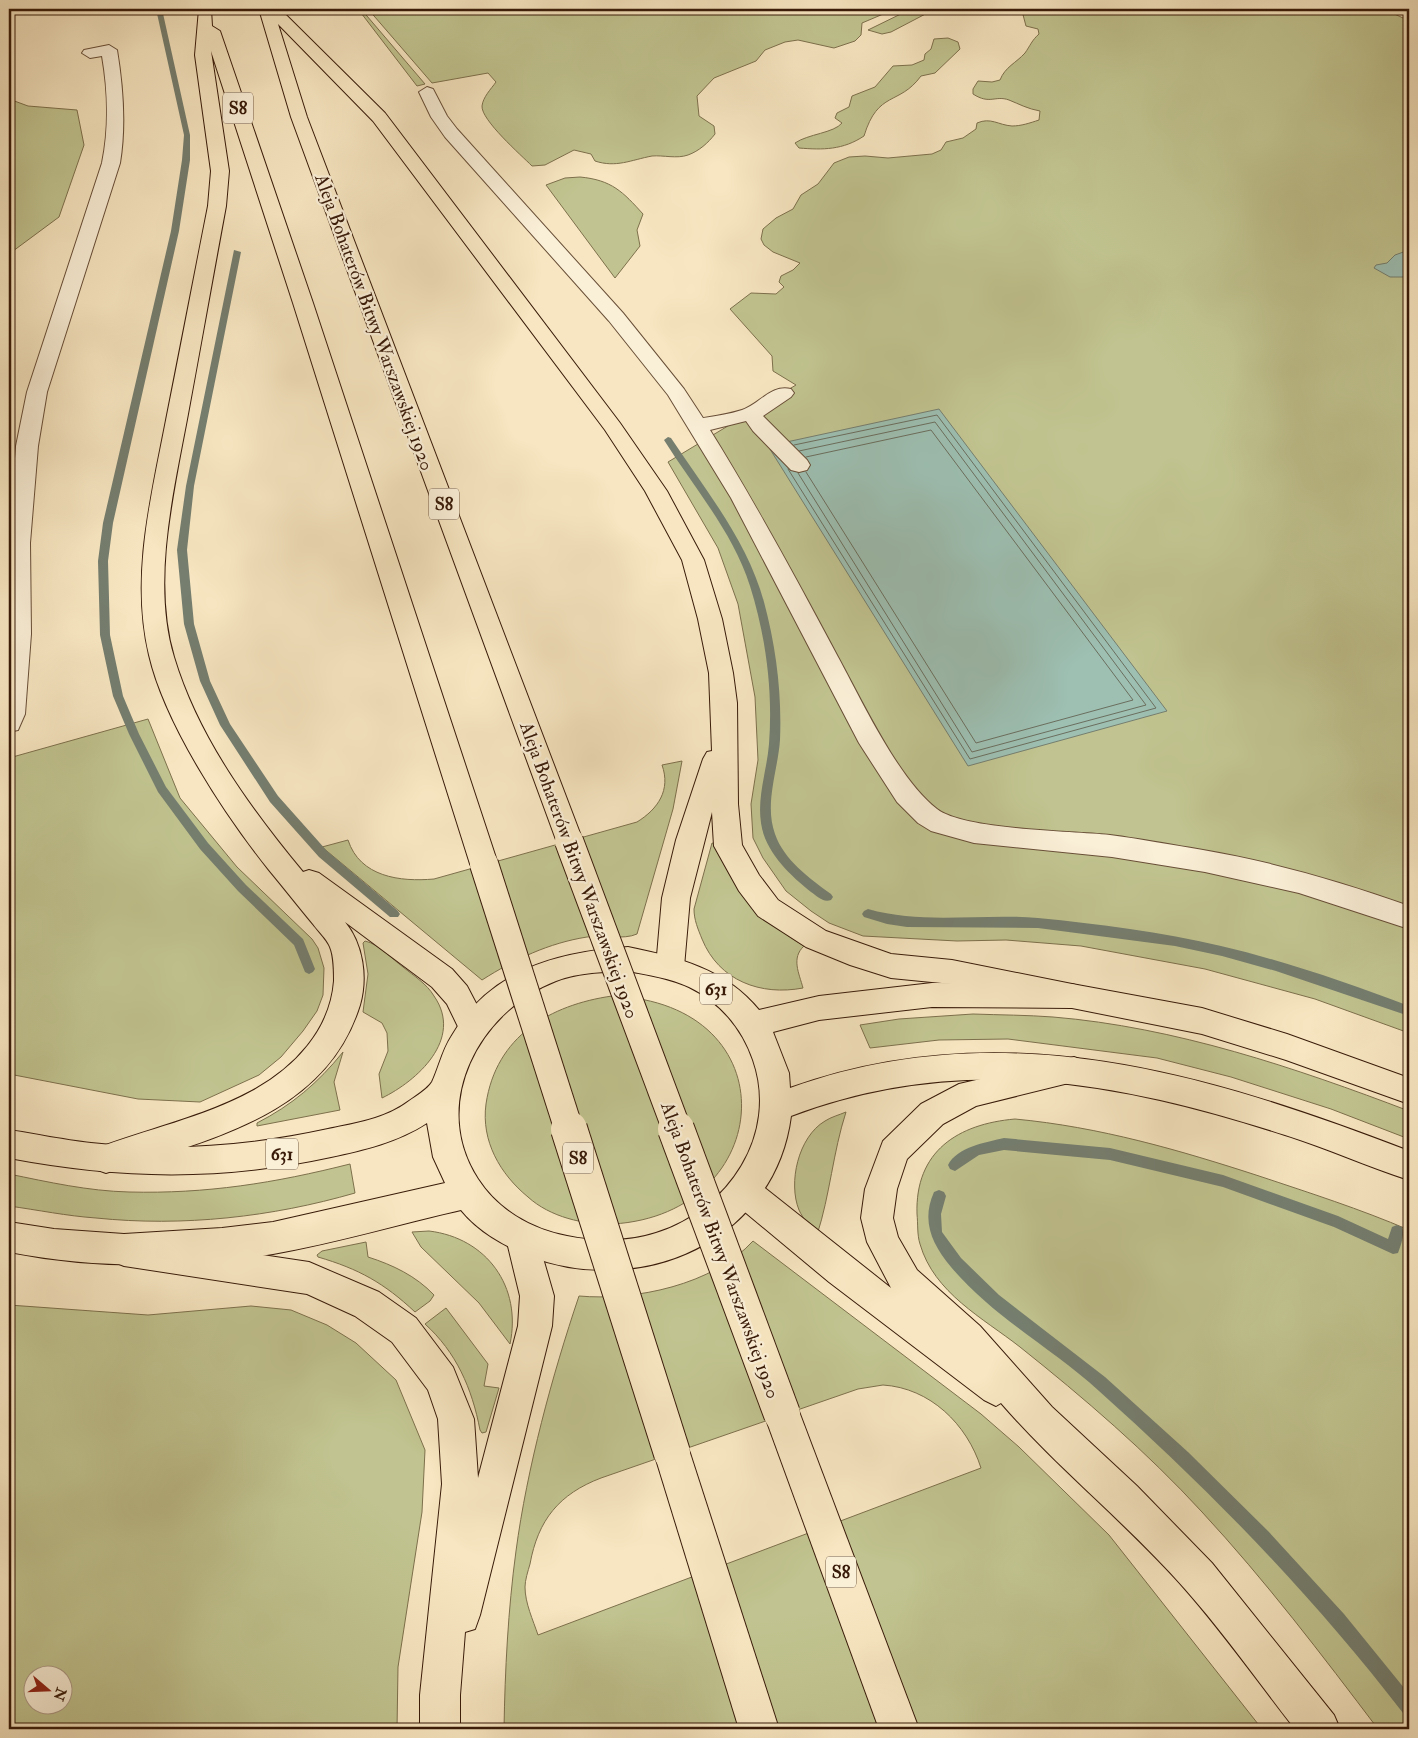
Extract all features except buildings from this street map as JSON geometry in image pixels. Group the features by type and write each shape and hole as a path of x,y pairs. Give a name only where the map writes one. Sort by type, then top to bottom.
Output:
{"main road":[{"name":"Aleja Bohaterów Bitwy Warszawskiej 1920","path":"266,9 299,117 899,1729"},
{"path":"272,9 379,117 613,427 656,491 693,560 702,588 721,673 724,703 722,738 728,846 749,883 768,908 816,939 860,958 891,966 952,972 1202,1021 1287,1047 1409,1091"},
{"path":"106,1159 240,1113 287,1087 319,1055 338,1028 350,990 348,959 344,942 273,855 217,776 178,704 161,655 153,599 156,529 217,206 220,171 203,55 205,10"},
{"name":"S8","path":"205,10 300,294 484,864 759,1729"},
{"path":"670,967 676,898 690,840 722,738"},
{"path":"273,855 442,978 457,996 473,1026"},
{"name":"631","path":"628,959 670,967 702,980 730,999 753,1024 772,1063 778,1107 768,1151 745,1192 710,1224 666,1246 617,1256 567,1254 522,1238 492,1218 468,1193 450,1161 442,1126 444,1092 454,1057 473,1026 504,996 542,974 584,962 628,959"},
{"path":"753,1024 829,1007 932,994 1072,996"},
{"path":"778,1107 847,1083 919,1070 1013,1066 1074,1070 1193,1093 1306,1128 1409,1166"},
{"path":"1074,1070 970,1094 932,1114 894,1151 881,1189 877,1218 883,1242 905,1281 968,1338 1040,1420 1124,1498 1199,1576 1320,1729"},
{"name":"631","path":"9,1144 106,1159 212,1161 272,1156 380,1131 410,1118 444,1092"},
{"path":"745,1192 841,1271 1040,1420"},
{"path":"124,1250 274,1238 468,1193"},
{"path":"9,1236 54,1245 124,1250 309,1278 366,1304 404,1330 442,1379 456,1419 460,1484 440,1712"},
{"path":"440,1712 535,1326 536,1296 522,1238"}],"lane":[{"path":"9,722 12,714 19,634 19,543 26,446 37,392 104,188 115,142 113,74 109,50 90,53"},
{"path":"427,92 439,117 451,133 616,317 677,393 742,498 868,736 906,795 927,816 940,824 974,833 1112,846 1205,861 1299,882 1365,902 1409,918"},
{"path":"698,426 751,414 784,393"},
{"path":"751,414 760,426 799,465"}],"green space":[{"path":"358,9 361,9 425,84 417,86"},
{"path":"368,9 895,9 862,23 861,35 855,41 834,48 798,40 785,42 765,50 756,61 714,78 697,96 699,116 714,126 715,134 703,146 692,153 679,157 652,156 624,163 610,164 595,161 591,154 574,150 545,165 532,166 502,137 483,112 484,99 496,82 488,73 432,83"},
{"path":"911,9 935,9 891,32 882,34 868,30"},
{"path":"1024,9 1384,9 1409,19 1409,1033 1315,999 1205,969 1081,946 1006,940 957,941 863,936 829,923 786,891 763,858 753,838 751,804 758,760 755,697 738,604 718,548 668,462 796,385 773,371 772,356 730,309 751,293 776,294 784,287 779,282 781,276 793,270 800,263 773,252 764,245 761,239 763,229 776,218 793,209 801,195 818,184 834,163 849,157 888,158 932,154 941,150 946,142 963,138 976,129 977,123 982,121 1012,126 1039,120 1040,111 1009,100 1000,98 984,99 973,94 973,89 978,81 992,82 1000,80 1008,68 1025,53 1039,34 1038,29 1026,26 1022,11"},
{"path":"948,38 958,42 960,49 935,73 921,76 905,92 882,105 870,121 864,136 856,141 833,148 799,148 795,143 838,126 842,123 835,118 837,113 849,107 852,96 875,87 893,66 912,65 924,60 925,54 931,49 934,39"},
{"path":"9,99 28,106 77,110 84,145 59,217 9,254"},
{"path":"580,177 601,181 616,188 643,214 637,230 640,246 615,278 546,185 565,178"},
{"path":"148,719 180,798 237,867 312,939 318,948 324,968 323,995 317,1011 281,1057 259,1075 200,1102 138,1099 9,1074 9,758"},
{"path":"682,761 673,809 637,934 626,937 587,937 559,943 507,965 482,980 322,847 348,840 362,862 383,874 395,878 434,879 637,822 657,805 661,798 665,783 662,765"},
{"path":"712,843 715,844 730,875 750,902 775,926 804,946 800,951 797,961 803,988 772,990 743,982 719,966 709,953 698,928 694,909"},
{"path":"365,941 380,948 424,984 434,996 442,1012 443,1028 440,1043 432,1057 422,1070 409,1081 382,1098 379,1074 388,1051 387,1033 382,1023 363,1012 368,974 363,943"},
{"path":"612,996 670,1007 711,1033 735,1069 742,1109 732,1149 707,1185 667,1212 613,1224 602,1224 579,1221 557,1215 537,1204 518,1188 501,1167 495,1156 490,1144 485,1118 486,1104 492,1080 501,1060 514,1042 548,1016 589,1000"},
{"path":"973,1014 1043,1016 1099,1022 1189,1040 1234,1052 1279,1065 1409,1111 1409,1139 1331,1109 1231,1077 1157,1058 1008,1039 939,1040 870,1048 860,1025 899,1019"},
{"path":"343,1052 334,1082 340,1110 257,1126 257,1123 282,1109 304,1092 324,1074"},
{"path":"846,1112 817,1235 799,1210 796,1199 795,1174 798,1161 808,1138 816,1128 827,1120"},
{"path":"1015,1119 1078,1128 1169,1149 1229,1166 1316,1195 1409,1230 1409,1729 1378,1729 1271,1591 1181,1490 1137,1447 1068,1386 961,1303 936,1277 927,1261 918,1237 918,1192 923,1173 932,1158 944,1145 958,1135 975,1127"},
{"path":"350,1164 355,1193 260,1214 194,1220 129,1220 74,1216 9,1206 9,1174 98,1190 158,1192 240,1186 295,1177"},
{"path":"429,1231 450,1236 468,1244 483,1255 496,1269 505,1285 511,1303 510,1344 479,1303 421,1247 412,1232"},
{"path":"753,1241 981,1414 1019,1447 1109,1535 1262,1729 504,1729 509,1618 521,1519 542,1422 559,1358 579,1296 624,1296 672,1287 717,1269","holes":["883,1385 916,1393 944,1411 966,1437 975,1452 981,1468 538,1635 526,1599 525,1587 527,1576 534,1548 545,1522 553,1510 573,1492 601,1478 858,1389"]},
{"path":"366,1242 368,1257 395,1268 420,1282 434,1295 430,1301 415,1312 393,1293 370,1278 317,1255 322,1251"},
{"path":"9,1305 148,1315 251,1306 291,1310 327,1325 356,1343 396,1380 425,1450 422,1512 398,1667 397,1729 9,1729"},
{"path":"446,1308 488,1364 484,1386 499,1388 486,1432 482,1433 480,1430 467,1385 454,1359 446,1346 425,1324"}],"water":[{"path":"1409,250 1409,277 1390,277 1374,268 1376,265 1387,263 1395,255"},
{"path":"939,409 1167,711 968,766 768,446"}],"waterway":[{"path":"159,9 187,135 186,160 175,231 108,523 103,561 105,635 118,696 134,734 162,789 204,846 242,888 299,942 309,969"},
{"path":"237,252 190,486 182,550 189,624 205,681 225,725 274,799 323,854 394,914"},
{"path":"668,440 728,528 748,566 755,586 770,649 775,697 774,743 766,803 769,834 786,862 801,877 827,897"},
{"path":"868,914 907,922 1038,923 1175,941 1222,951 1276,966 1409,1011"},
{"path":"955,1165 976,1150 1004,1144 1110,1154 1223,1181 1338,1222 1393,1248 1397,1231"},
{"path":"939,1196 935,1214 936,1232 941,1243 956,1263 994,1300 1100,1382 1142,1419 1223,1497 1263,1537 1339,1620 1409,1707"}]}
